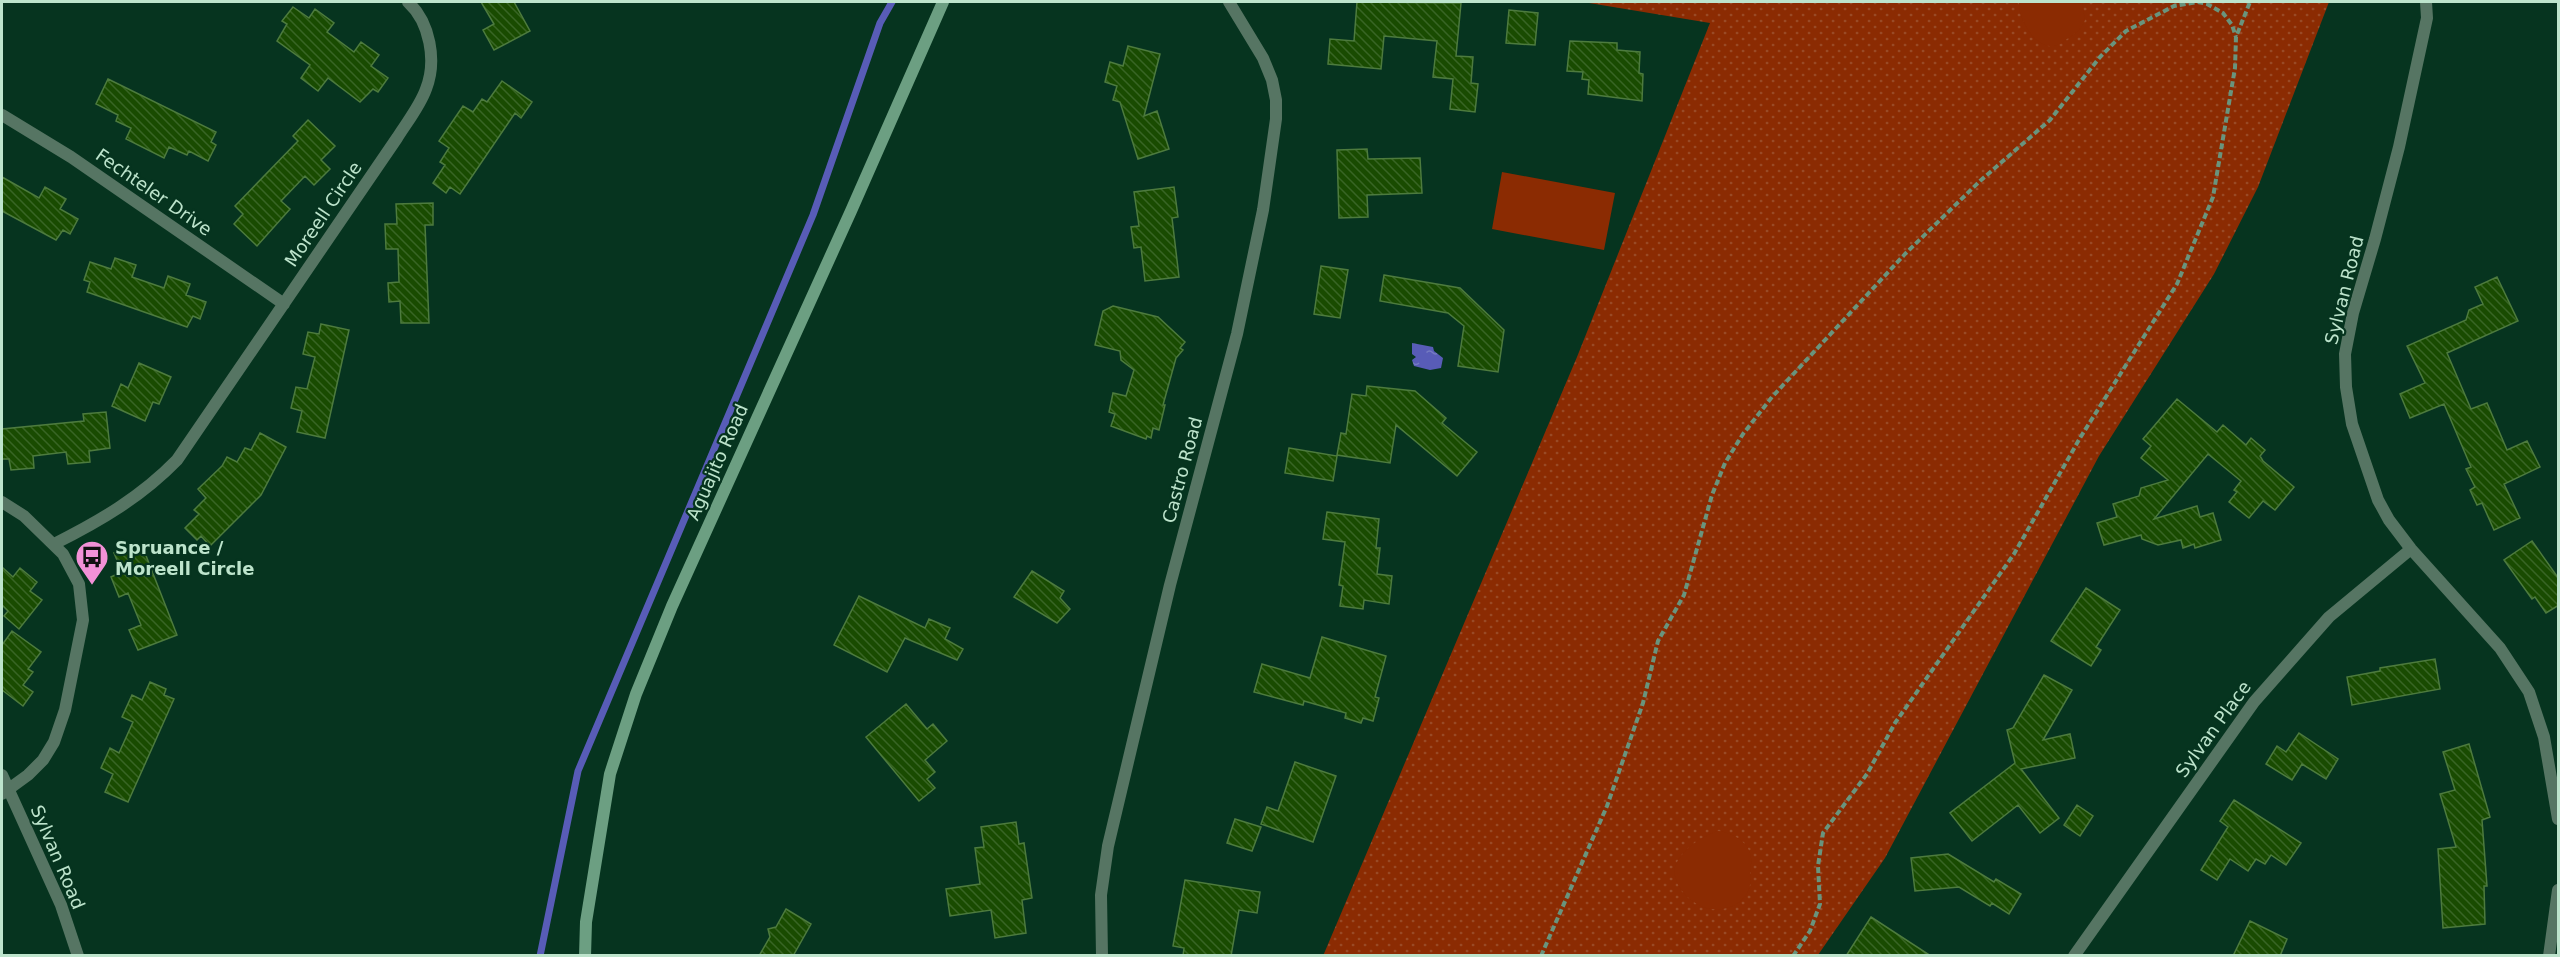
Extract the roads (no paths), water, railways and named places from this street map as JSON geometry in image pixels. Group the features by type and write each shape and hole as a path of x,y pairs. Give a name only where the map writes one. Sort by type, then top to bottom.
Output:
{"street":[{"name":"Moreell Circle","path":"54,544 93,525 126,504 156,481 177,460 195,437 397,138 426,90 431,64 428,36 419,15 408,2"},
{"name":"Aguajito Road","path":"585,956 586,922 610,774 636,694 672,606 943,2"},
{"name":"Castro Road","path":"1102,956 1101,895 1108,846 1170,585 1237,334 1263,210 1276,119 1276,100 1272,80 1263,58 1228,2"},
{"name":"Sylvan Road","path":"2426,2 2427,18 2398,147 2375,239 2353,313 2345,354 2346,387 2352,423 2378,500 2389,520 2411,549 2500,648 2529,692 2544,737 2559,819"},
{"name":"Fechteler Drive","path":"2,115 71,157 284,304"},
{"path":"2,502 24,516 54,544 71,567 79,584 83,620 65,710 54,742 43,760 5,791"},
{"name":"Sylvan Place","path":"2074,956 2254,702 2329,617 2411,549"},
{"name":"Sylvan Road","path":"2,775 5,791 61,905 78,956"},
{"path":"2549,956 2559,890"}],"water":[{"path":"1412,343 1433,347 1434,351 1443,358 1441,368 1430,370 1414,366 1412,360 1416,357 1412,354"}],"waterway":[{"path":"540,956 578,771 813,215 880,23 892,2"}],"place":[{"name":"Spruance / Moreell Circle","path":"92,586"}]}
